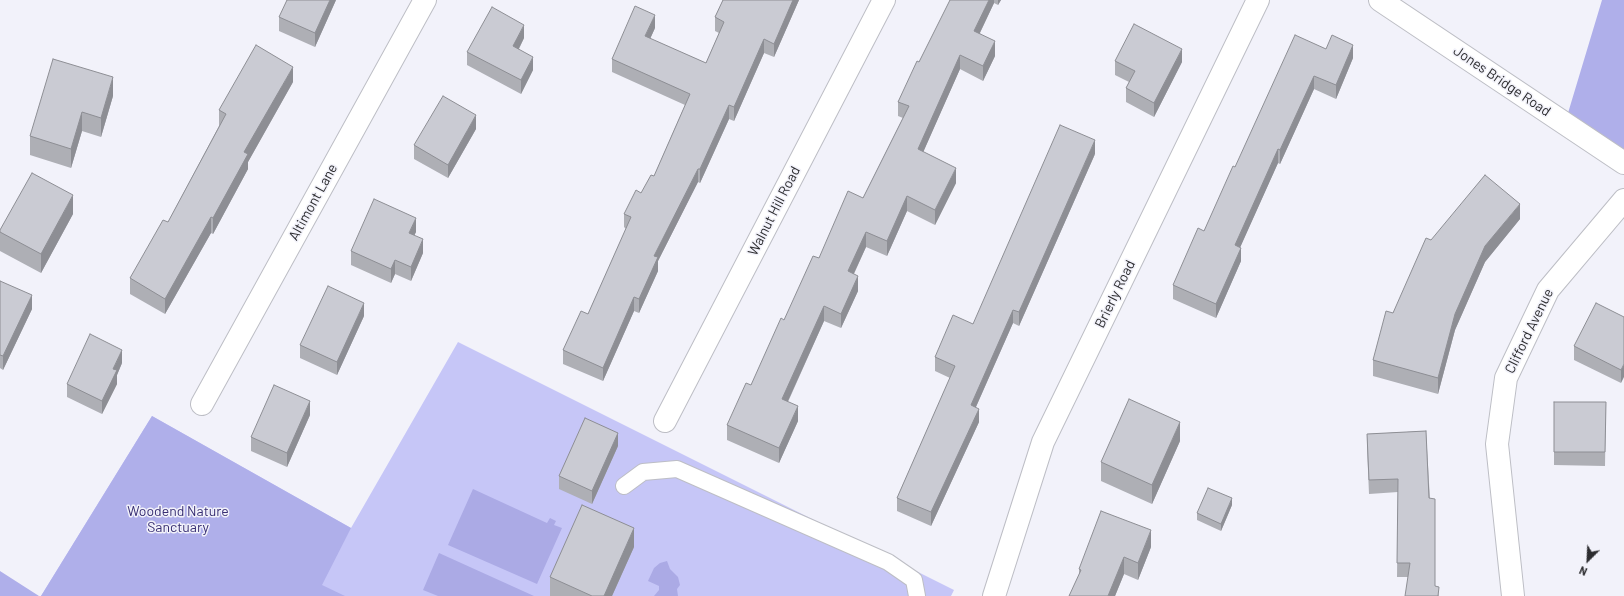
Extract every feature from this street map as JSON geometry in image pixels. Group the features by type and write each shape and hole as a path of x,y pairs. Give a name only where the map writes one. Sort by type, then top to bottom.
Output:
{"street":[{"name":"Altimont Lane","path":"202,404 425,0"},
{"name":"Walnut Hill Road","path":"665,421 884,0"},
{"name":"Brierly Road","path":"994,596 1043,442 1258,0"},
{"name":"Jones Bridge Road","path":"1380,0 1624,163"},
{"name":"Clifford Avenue","path":"1512,590 1497,444 1506,378 1548,290 1624,200"}],"lane":[{"path":"624,486 643,472 677,469 888,562 914,580 917,596"}],"green space":[{"path":"1602,0 1624,0 1624,163 1565,123"},
{"path":"458,342 954,590 951,596 41,596 152,416 351,528"},
{"name":"Woodend Nature Sanctuary","path":"152,416 351,528 322,585 345,596 41,596"},
{"path":"0,571 39,596 0,596"}],"shaded area":[{"path":"473,489 547,523 550,518 556,521 554,525 562,528 537,584 448,545"},
{"path":"439,553 534,596 438,596 423,590"},
{"path":"667,561 670,569 678,577 680,585 677,589 678,596 654,596 659,590 659,586 648,581 654,568 660,563"}],"building":[{"path":"287,0 330,0 315,33 279,17"},
{"path":"723,0 793,0 774,44 764,39 734,107 729,105 700,169 698,169 654,256 658,257 639,299 634,297 603,368 563,350 581,311 588,314 631,217 624,214 636,190 641,193 651,175 654,176 690,94 612,59 635,6 655,15 645,36 706,63 724,22 715,17"},
{"path":"950,0 989,0 974,31 995,41 983,66 960,55 918,149 956,168 935,210 907,196 887,241 866,232 848,271 858,276 841,314 824,306 782,399 798,406 779,448 727,425 746,383 751,385 781,318 784,320 813,256 819,258 848,191 863,198 909,106 898,102 917,61 919,62"},
{"path":"492,7 524,25 513,46 533,57 521,80 467,52"},
{"path":"1134,24 1182,49 1154,103 1126,88 1135,71 1115,61"},
{"path":"1295,35 1326,49 1332,35 1353,45 1336,85 1314,76 1280,150 1278,149 1235,245 1241,248 1216,304 1173,285 1198,228 1204,231"},
{"path":"256,45 293,67 244,152 248,154 213,218 211,217 165,299 130,278 163,220 168,222 226,114 219,110"},
{"path":"53,59 113,77 101,118 82,112 71,149 30,136"},
{"path":"443,96 476,115 448,165 414,145"},
{"path":"1060,125 1095,140 1019,312 1013,310 971,405 979,409 931,512 897,498 955,366 935,357 953,315 973,324"},
{"path":"32,173 73,195 41,254 0,232"},
{"path":"1485,175 1520,204 1485,246 1455,314 1438,378 1373,360 1386,311 1393,313 1426,238 1431,240"},
{"path":"374,199 416,218 409,233 423,239 411,267 395,260 391,269 351,251"},
{"path":"0,281 32,295 3,356 0,355"},
{"path":"328,286 364,303 337,362 300,345"},
{"path":"1596,303 1624,317 1624,364 1621,370 1574,346"},
{"path":"90,334 122,350 113,369 117,370 102,401 67,384"},
{"path":"274,385 310,401 287,453 251,437"},
{"path":"1129,399 1180,422 1152,485 1101,462"},
{"path":"1554,402 1606,402 1605,452 1554,452"},
{"path":"585,418 618,433 592,491 559,476"},
{"path":"1426,431 1429,498 1435,499 1435,586 1439,587 1438,596 1405,596 1410,563 1397,563 1398,479 1369,480 1367,434"},
{"path":"1208,488 1232,498 1221,524 1197,513"},
{"path":"582,505 634,528 604,596 592,596 550,577"},
{"path":"1101,511 1151,530 1138,563 1124,557 1108,596 1069,596 1081,570 1079,569"}]}
